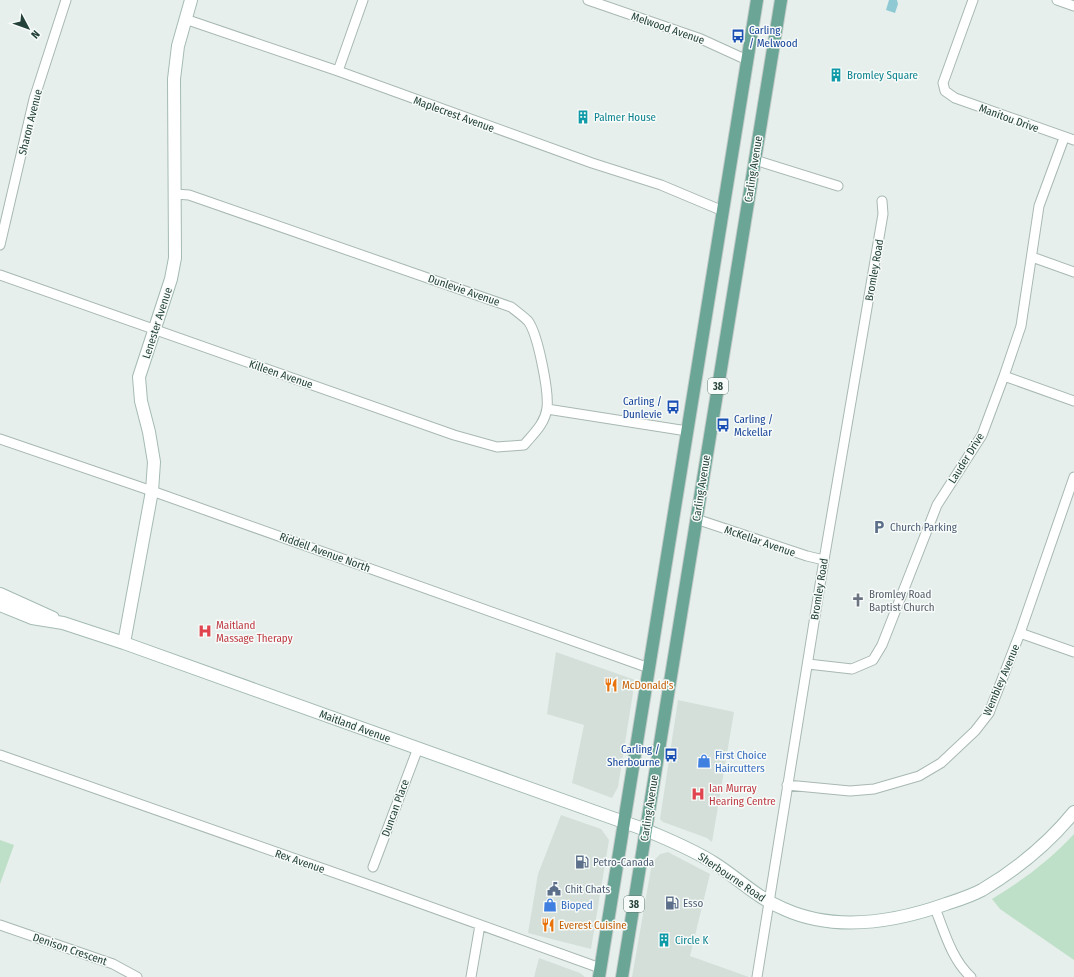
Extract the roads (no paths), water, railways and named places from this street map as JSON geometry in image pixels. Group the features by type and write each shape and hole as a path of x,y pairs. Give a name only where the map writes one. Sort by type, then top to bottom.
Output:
{"main road":[{"name":"Carling Avenue","path":"600,973 757,0"},
{"name":"Carling Avenue","path":"622,977 781,0"}],"street":[{"name":"Sharon Avenue","path":"0,245 34,99 66,0"},
{"name":"Lenester Avenue","path":"124,643 152,490 154,462 149,432 141,401 140,377 171,278 175,258 174,79 178,46 191,0"},
{"path":"338,71 363,0"},
{"name":"Melwood Avenue","path":"588,0 700,39 747,60"},
{"name":"Manitou Drive","path":"973,0 944,83 946,91 955,98 1064,138 1074,140"},
{"path":"1057,0 1074,6"},
{"name":"Maplecrest Avenue","path":"185,19 338,71 592,164 662,185 723,211"},
{"name":"Lauder Drive","path":"808,664 852,669 874,660 882,645 937,505 982,435 1004,376 1021,326 1039,206 1064,138"},
{"path":"755,160 838,186"},
{"name":"Dunlevie Avenue","path":"175,194 189,195 511,307 528,322 537,340 546,391 547,409"},
{"name":"Bromley Road","path":"757,977 824,560 883,214 882,201"},
{"path":"1032,257 1074,272"},
{"name":"Killeen Avenue","path":"0,275 454,435 497,447 524,445 541,426 547,409"},
{"path":"1004,376 1074,401"},
{"path":"547,409 687,432"},
{"name":"Riddell Avenue North","path":"0,439 152,490 649,668"},
{"name":"Wembley Avenue","path":"787,785 850,791 874,789 919,776 941,763 975,731 989,714 1020,633 1074,477"},
{"name":"McKellar Avenue","path":"696,519 807,556 824,560"},
{"name":"Maitland Avenue","path":"0,594 33,607 63,623"},
{"name":"Maitland Avenue","path":"0,605 32,618 63,623 124,643 646,830"},
{"path":"1020,633 1074,652"},
{"name":"Duncan Place","path":"373,867 418,748"},
{"name":"Rex Avenue","path":"0,755 378,888 600,973"},
{"name":"Sherbourne Road","path":"646,830 683,846 714,863 756,895 784,910 806,917 834,923 871,922 935,908 981,891 1010,872 1058,832 1074,812"},
{"path":"935,908 953,952 962,967 971,977"},
{"name":"Denison Crescent","path":"0,925 113,964 137,977"},
{"path":"471,977 480,926"}],"water":[{"path":"889,0 897,0 898,4 895,13 886,10"}],"place":[{"name":"Carling / Melwood","path":"738,36"},
{"name":"Bromley Square","path":"836,75"},
{"name":"Palmer House","path":"583,117"},
{"name":"Carling / Dunlevie","path":"673,407"},
{"name":"Carling / Mckellar","path":"723,425"},
{"name":"Church Parking","path":"879,527"},
{"name":"Bromley Road Baptist Church","path":"858,600"},
{"name":"Maitland Massage Therapy","path":"205,631"},
{"name":"McDonald's","path":"611,685"},
{"name":"Carling / Sherbourne","path":"671,755"},
{"name":"First Choice Haircutters","path":"704,761"},
{"name":"Ian Murray Hearing Centre","path":"698,794"},
{"name":"Petro-Canada","path":"582,862"},
{"name":"Chit Chats","path":"554,889"},
{"name":"Esso","path":"672,903"},
{"name":"Bioped","path":"550,905"},
{"name":"Everest Cuisine","path":"548,925"},
{"name":"Circle K","path":"664,940"}]}
